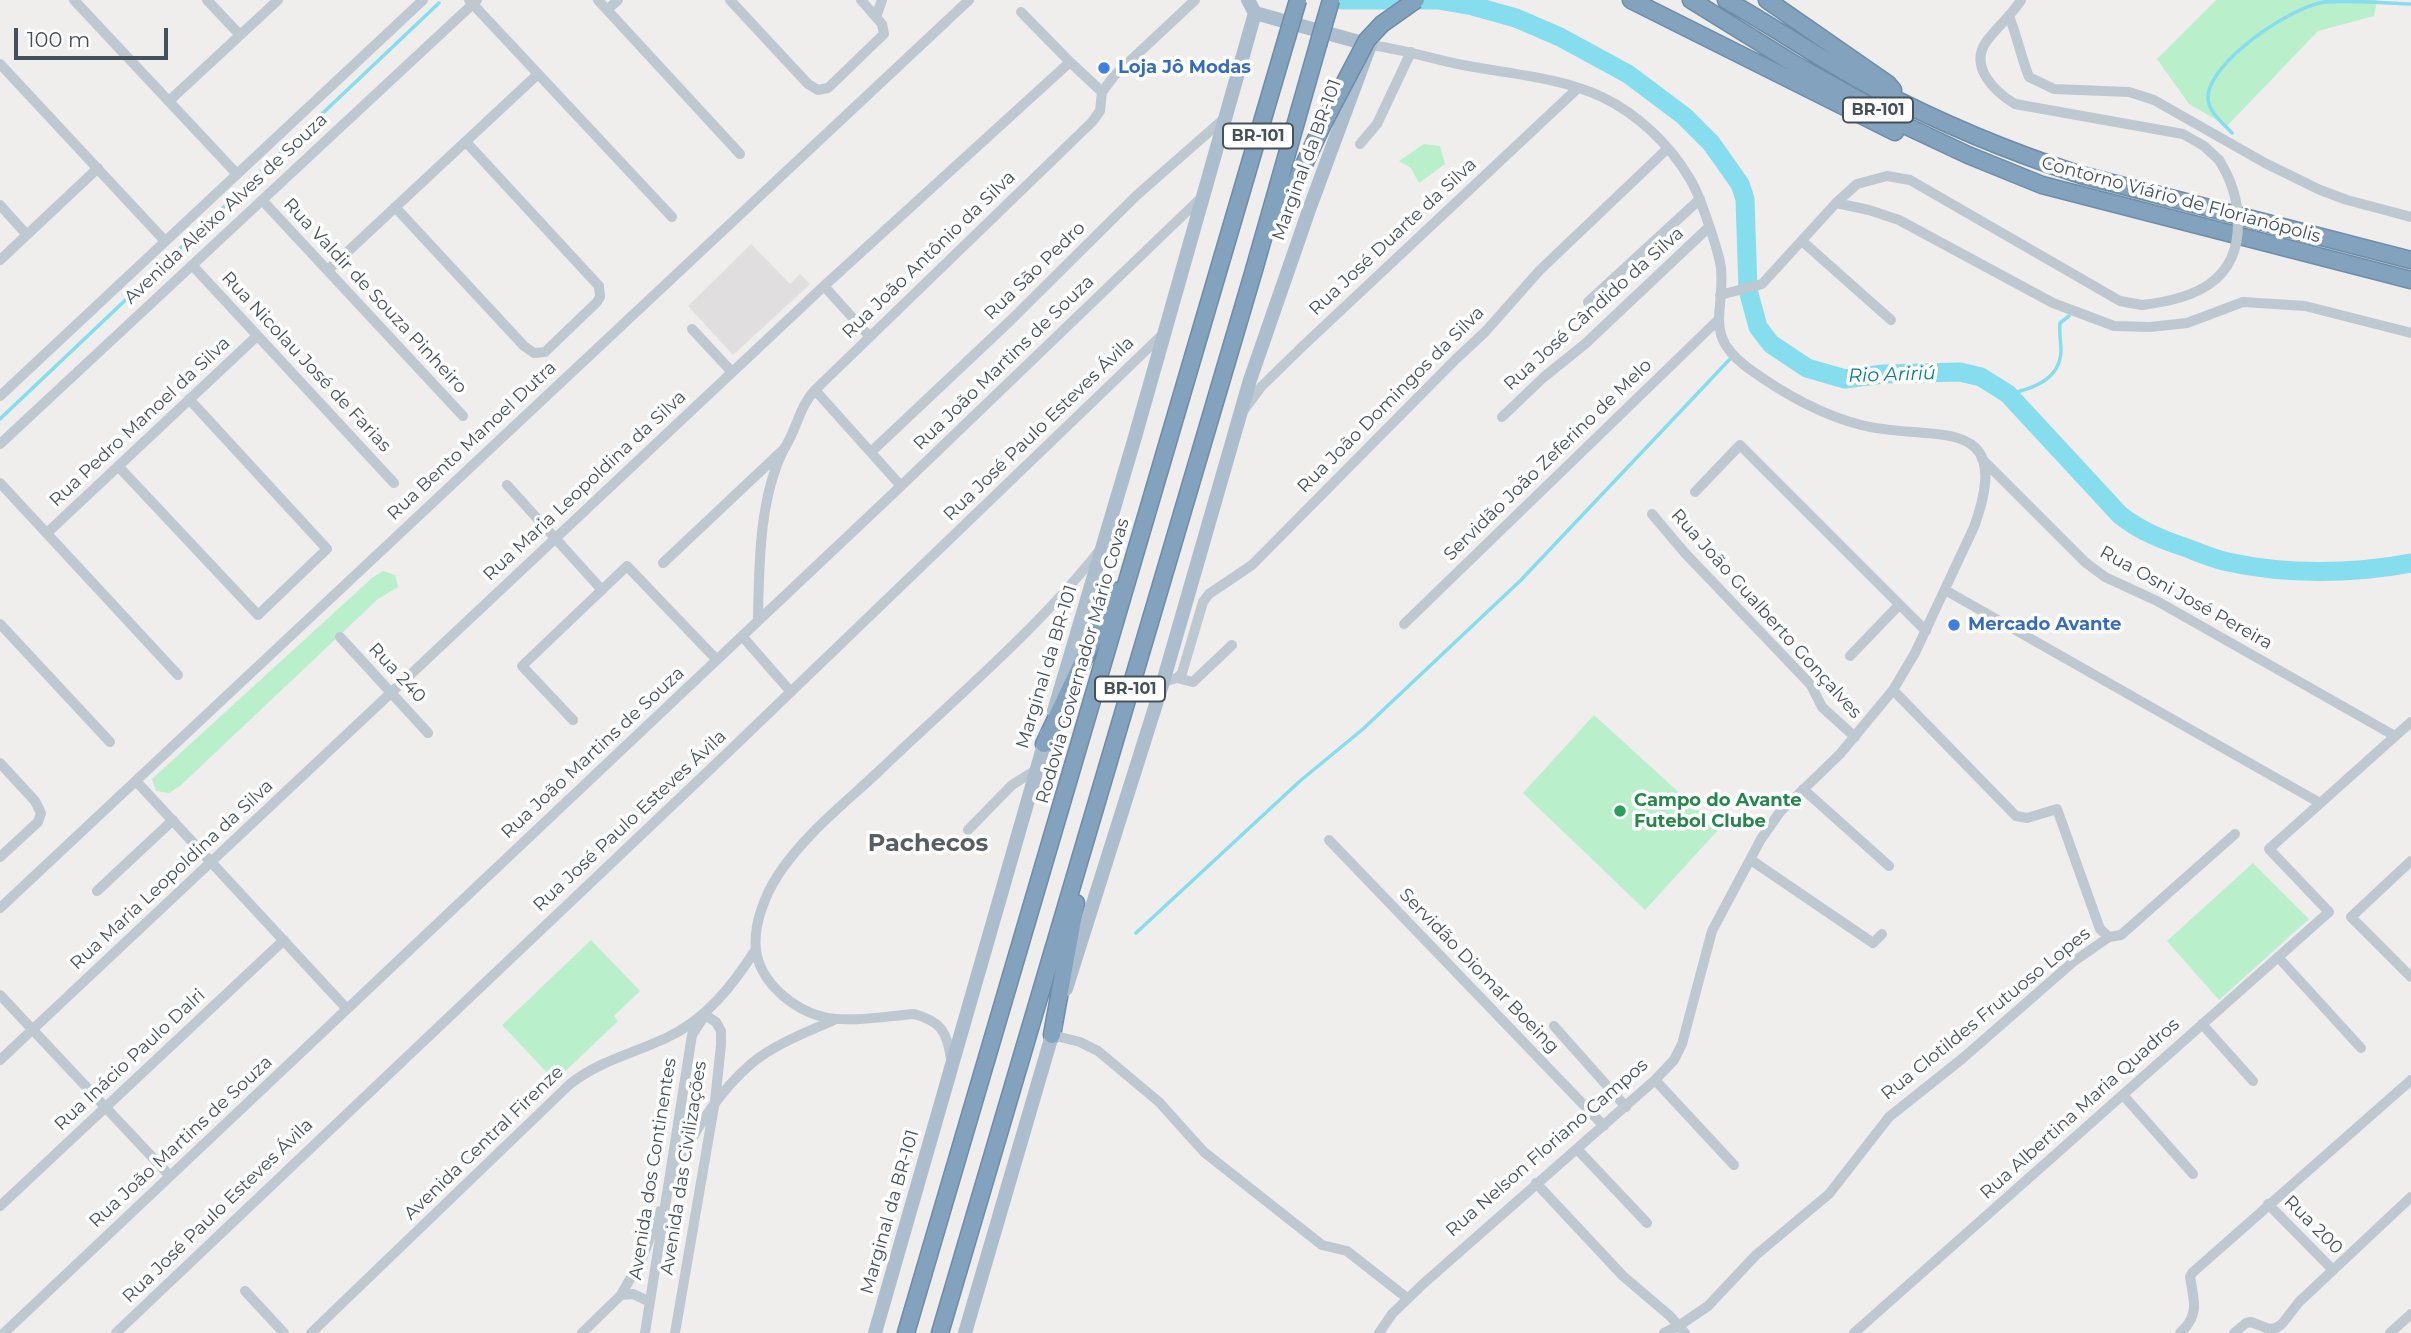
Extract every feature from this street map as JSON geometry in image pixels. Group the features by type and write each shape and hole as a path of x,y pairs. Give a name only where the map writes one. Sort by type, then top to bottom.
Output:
{"highway":[{"name":"Rodovia Governador Mário Covas","path":"906,1333 1298,0"},
{"name":"BR-101","path":"940,1333 1254,270 1331,0"},
{"path":"1254,270 1324,121 1367,40 1382,24 1416,0"},
{"name":"BR-101","path":"1631,0 1918,143 1978,168 2003,169"},
{"name":"Contorno Viário de Florianópolis","path":"1691,0 1796,65 1902,124 2042,185 2411,280"},
{"name":"Contorno Viário de Florianópolis","path":"1726,0 1873,88 1970,134 2061,168 2411,260"},
{"name":"BR-101","path":"1768,0 1888,84 1904,103"},
{"path":"1044,744 1138,544"},
{"path":"1052,1035 1093,813"}],"main road":[{"path":"1252,6 1370,46"},
{"name":"Marginal da BR-101","path":"875,1333 1165,332 1226,117 1252,6"},
{"name":"Marginal da BR-101","path":"965,1333 1052,1035 1170,680 1239,418 1310,207 1370,46"}],"street":[{"path":"74,0 237,174"},
{"path":"207,0 240,36"},
{"path":"169,101 278,0"},
{"name":"Avenida Aleixo Alves de Souza","path":"0,396 423,0"},
{"path":"598,0 740,154"},
{"path":"607,10 618,0"},
{"path":"730,0 808,83 818,90 828,88 881,39 885,29 861,0"},
{"path":"876,17 881,0"},
{"name":"Rua Bento Manoel Dutra","path":"0,908 969,0"},
{"path":"1021,12 1102,92 1114,76 1195,0"},
{"path":"1720,295 1758,287 1857,184 1887,176 1910,180 2120,301 2142,305 2174,300 2200,290 2223,273 2233,257 2238,239 2238,212 2226,171 2204,146 2183,134 2015,104 2000,96 1991,86 1981,60 1984,45 2021,0"},
{"path":"473,1 672,217"},
{"name":"Avenida Aleixo Alves de Souza","path":"0,444 473,1"},
{"path":"2010,16 2029,77 2054,89 2129,92 2154,100 2320,190 2347,200 2411,216"},
{"path":"1370,46 1550,80 1603,97 1622,108 1653,132 1690,178 1700,199 1721,268 1717,321 1722,339 1735,357 1762,378 1832,415 1862,426 1956,436 1973,447 1982,459"},
{"path":"1360,144 1377,124 1410,52"},
{"name":"Rua Maria Leopoldina da Silva","path":"0,1060 824,286 1070,62"},
{"path":"0,64 165,241"},
{"path":"328,270 538,74"},
{"name":"Rua José Duarte da Silva","path":"1239,418 1261,387 1304,345 1578,88"},
{"name":"Rua João Antônio da Silva","path":"758,620 759,563 772,475 794,432 802,407 815,390 1092,122 1100,111 1102,92"},
{"name":"Rua São Pedro","path":"871,452 1138,195 1226,117"},
{"path":"395,207 524,346 534,353 545,352 597,302 601,291 596,281 466,142"},
{"name":"Rua João Domingos da Silva","path":"1170,680 1182,673 1203,602 1209,594 1252,565 1485,332 1540,271 1667,149"},
{"path":"0,260 98,168"},
{"name":"Rua João Martins de Souza","path":"4,1333 901,486 1203,196"},
{"path":"1587,302 1700,199"},
{"name":"Rua Valdir de Souza Pinheiro","path":"262,200 463,416"},
{"path":"1836,203 1899,220 2053,303 2114,326 2150,327 2187,323 2243,302 2305,306 2411,333"},
{"path":"0,205 27,235"},
{"name":"Rua José Cândido da Silva","path":"1502,417 1544,377 1585,344 1709,227"},
{"path":"1802,241 1891,320"},
{"name":"Rua Nicolau José de Farias","path":"192,265 394,483"},
{"path":"824,286 870,337"},
{"name":"Servidão João Zeferino de Melo","path":"1404,624 1717,321"},
{"path":"692,329 732,372"},
{"name":"Rua José Paulo Esteves Ávila","path":"116,1333 791,692 1165,332"},
{"name":"Rua Pedro Manoel da Silva","path":"47,533 257,336"},
{"path":"815,390 901,486"},
{"path":"118,466 258,615 327,549 189,399"},
{"path":"1695,492 1740,445 1926,631"},
{"path":"663,563 784,449"},
{"name":"Rua Nelson Floriano Campos","path":"1379,1333 1407,1298 1668,1068 1679,1052 1712,931 1776,817 1855,737 1893,691 1910,664 1979,512 1984,484 1982,459"},
{"name":"Rua Osni José Pereira","path":"1982,459 2085,562 2105,577 2157,601 2395,736"},
{"path":"0,483 178,675"},
{"path":"508,485 602,590"},
{"name":"Rua João Gualberto Gonçalves","path":"1652,514 1684,552 1811,685 1822,707 1855,737"},
{"path":"767,978 756,949 761,909 778,875 795,853 844,803 1059,600 1103,546"},
{"path":"573,720 522,666 627,566 717,660"},
{"path":"1945,590 2320,803 2411,722"},
{"path":"1850,656 1899,605"},
{"path":"0,624 110,742"},
{"path":"742,636 791,692"},
{"name":"Rua 240","path":"340,638 428,733"},
{"path":"1170,680 1193,682 1232,645"},
{"path":"1893,691 2016,816 2027,818 2057,809 2100,929 2109,937"},
{"path":"0,763 35,801 41,813 38,822 0,857"},
{"path":"968,830 1013,785 1036,770"},
{"path":"136,781 348,1009"},
{"path":"1803,789 1889,866"},
{"name":"Rua Albertina Maria Quadros","path":"1854,1333 2329,912 2269,849 2320,803"},
{"path":"97,891 173,820"},
{"name":"Rua Clotildes Frutuoso Lopes","path":"1664,1333 1682,1329 1708,1306 1756,1255 1829,1194 1889,1116 1963,1058 2073,962 2109,937 2122,935 2235,834"},
{"name":"Servidão Diomar Boeing","path":"1329,840 1604,1126"},
{"path":"1751,860 1873,943 1882,934"},
{"path":"2411,861 2351,917 2411,976"},
{"name":"Rua Inácio Paulo Dalri","path":"0,1206 284,940"},
{"name":"Avenida Central Firenze","path":"312,1333 570,1084 604,1062 667,1038 705,1015 743,970 756,949"},
{"path":"2278,957 2361,1048"},
{"path":"743,970 757,970 784,996 814,1014 836,1019 914,1014 926,1017 944,1032 949,1042 952,1067"},
{"path":"0,995 170,1176"},
{"path":"804,1010 810,1024 808,1032"},
{"name":"Avenida das Civilizações","path":"675,1333 715,1101 721,1031 716,1022 705,1015"},
{"name":"Avenida dos Continentes","path":"645,1333 692,1035 705,1015"},
{"path":"582,1333 621,1295 643,1256 668,1188 715,1101 753,1063 836,1019"},
{"path":"2202,1024 2253,1082"},
{"path":"1554,1026 1626,1107"},
{"path":"1052,1035 1070,1038 1098,1051 1159,1102 1204,1152 1322,1245 1347,1251 1407,1298"},
{"path":"1656,1080 1734,1165"},
{"path":"2179,1333 2191,1322 2194,1315 2190,1277 2192,1273 2410,1083"},
{"path":"2123,1095 2193,1174"},
{"path":"680,1110 692,1119 702,1121"},
{"path":"1577,1149 1647,1223"},
{"path":"1536,1183 1623,1276 1682,1329"},
{"path":"2234,1333 2251,1322 2269,1329 2276,1328 2411,1197"},
{"name":"Rua 200","path":"2268,1204 2333,1270"},
{"path":"245,1291 284,1333"},
{"path":"621,1295 633,1294 650,1302"},
{"path":"2390,1333 2411,1314"}],"shaded area":[{"path":"751,244 790,284 800,274 810,284 733,355 688,306"}],"green space":[{"path":"2216,0 2377,0 2374,16 2318,31 2227,126 2189,104 2157,59"},
{"path":"1424,144 1440,146 1445,164 1419,183 1411,168 1399,161"},
{"path":"383,571 395,575 398,587 378,599 180,786 169,793 156,791 152,779 372,578"},
{"name":"Campo do Avante Futebol Clube","path":"1594,715 1719,829 1645,910 1523,793"},
{"path":"2253,863 2309,919 2219,1000 2167,941"},
{"path":"591,940 640,991 614,1016 618,1021 555,1081 502,1025"}],"waterway":[{"name":"Rio Aririú","path":"1340,0 1438,0 1516,18 1560,37 1628,74 1684,116 1711,143 1740,184 1745,199 1748,290 1758,327 1771,344 1807,368 1845,379 1883,374 1960,372 1981,377 2008,394 2120,515 2135,526 2169,542 2212,558 2273,569 2320,572 2411,563"},
{"path":"2232,133 2213,113 2208,98 2221,69 2254,38 2292,14 2324,2 2411,4"},
{"path":"0,419 439,3"},
{"path":"2008,394 2043,382 2056,369 2061,351 2060,323 2069,316"},
{"path":"1136,933 1300,781 1363,729 1521,580 1730,359"}],"place":[{"name":"Loja Jô Modas","path":"1104,68"},
{"name":"Mercado Avante","path":"1954,625"},
{"name":"Campo do Avante Futebol Clube","path":"1620,811"}],"district":[{"name":"Pachecos","path":"928,844"}]}
